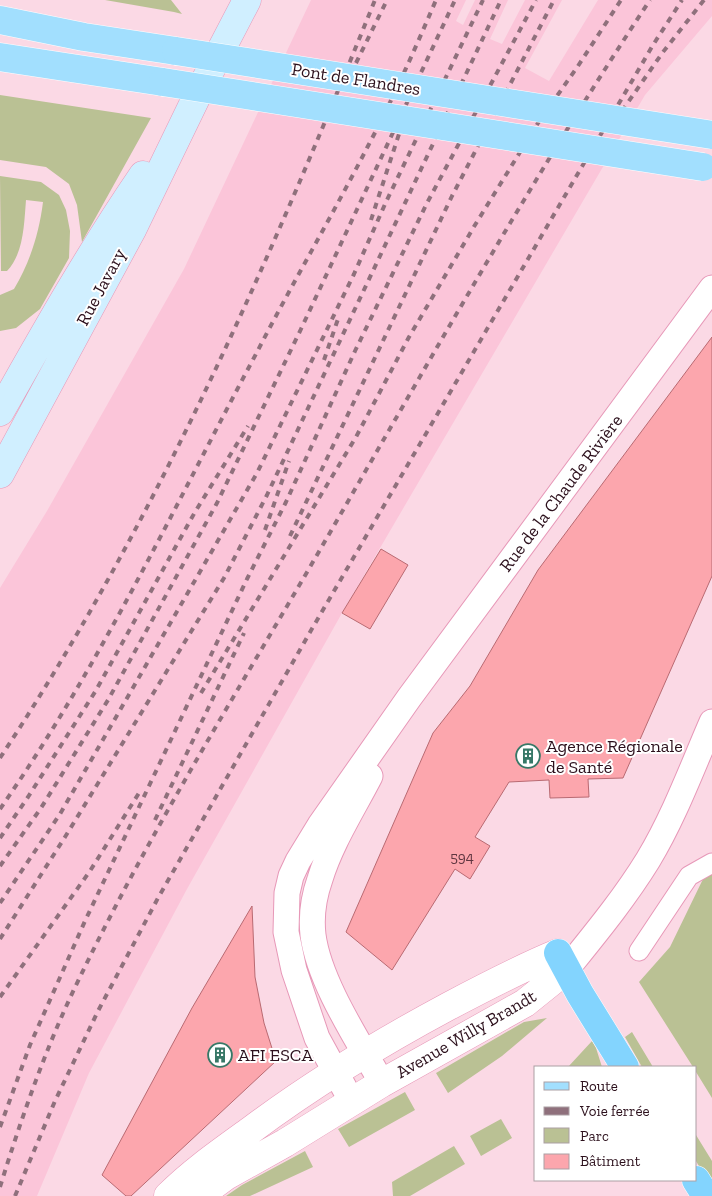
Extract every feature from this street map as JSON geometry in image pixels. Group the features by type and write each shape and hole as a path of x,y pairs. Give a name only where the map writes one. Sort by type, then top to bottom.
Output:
{"highway":[{"path":"562,961 624,1066"},
{"path":"697,1181 706,1196"}],"main road":[{"name":"Rue Javary","path":"0,474 133,228 196,98 247,0"},
{"name":"Pont de Flandres","path":"0,20 84,37 712,135"},
{"name":"Pont de Flandres","path":"0,57 708,168"},
{"name":"Rue Javary","path":"0,412 46,331 118,212 196,98"}],"street":[{"name":"Rue de la Chaude Rivière","path":"352,1102 317,1038 294,970 286,932 287,893 291,876 320,825 409,698 712,288"},
{"name":"Rue de la Chaude Rivière","path":"382,1083 341,1010 322,970 313,934 315,898 320,878 329,856 409,698"},
{"name":"Avenue Willy Brandt","path":"382,1083 525,1003 562,961 589,939 622,900 660,839 712,722"},
{"path":"640,951 689,876 712,863"},
{"name":"Avenue Willy Brandt","path":"365,1053 406,1028 510,973 562,961"},
{"path":"168,1196 194,1172 282,1106 365,1053"},
{"path":"199,1196 226,1176 285,1143 382,1083"}],"shaded area":[{"path":"311,0 466,0 456,21 463,25 475,0 508,0 490,39 502,44 525,0 562,0 525,68 549,81 598,0 712,0 712,16 645,95 342,613 187,889 89,1073 37,1196 0,1196 0,588 47,511 184,269"}],"green space":[{"path":"105,0 171,0 182,14 174,12"},
{"path":"0,95 151,118 82,242 77,205 69,184 46,167 0,160"},
{"path":"0,176 41,182 59,195 66,210 70,231 69,258 40,309 16,328 0,331 0,295 14,289 25,269 39,225 43,202 26,200 24,228 17,256 7,271 1,271"},
{"path":"712,873 712,1098 697,1074 697,1066 692,1066 639,982 670,947 704,877"},
{"path":"547,1018 502,1056 448,1093 436,1073 524,1022"},
{"path":"632,1032 652,1066 641,1066 625,1037"},
{"path":"592,1041 602,1066 569,1066"},
{"path":"405,1092 415,1110 349,1147 338,1129"},
{"path":"501,1119 512,1138 481,1156 470,1136"},
{"path":"697,1137 712,1161 712,1189 697,1163"},
{"path":"454,1146 465,1164 410,1196 393,1196 392,1182"},
{"path":"305,1151 313,1167 250,1196 226,1196 242,1185"}],"building":[{"name":"Agence Régionale de Santé","path":"712,337 712,576 623,778 588,779 589,797 550,798 549,780 509,782 475,837 490,846 470,879 455,869 392,970 346,932 433,733 470,686 538,570"},
{"path":"381,549 408,565 370,629 342,613"},
{"name":"AFI ESCA","path":"252,906 255,977 264,1023 276,1061 131,1196 126,1196 102,1175 192,1008"}],"railway":[{"path":"0,758 57,668 110,577 206,389 294,196 375,0"},
{"path":"356,63 387,0"},
{"path":"0,809 71,699 135,585 377,128 404,74 436,0"},
{"path":"0,866 41,808 108,700 217,503 301,329 455,0"},
{"path":"0,903 60,814 257,473 354,274 386,202 483,0"},
{"path":"0,939 224,578 267,495 501,0"},
{"path":"0,1127 30,1045 85,921 247,579 286,502 355,351 427,203 536,0"},
{"path":"290,536 452,196 554,0"},
{"path":"201,693 356,437 409,337 475,225 538,123 621,0"},
{"path":"0,1187 26,1107 68,1002 134,872 191,770 518,210 650,0"},
{"path":"15,1196 55,1101 98,1011 158,898 313,627 653,45 682,0"},
{"path":"622,111 663,52 704,0"},
{"path":"371,220 399,134"},
{"path":"324,360 338,319"},
{"path":"0,838 95,692 195,512 248,426"},
{"path":"265,530 289,461"},
{"path":"155,820 244,633"},
{"path":"0,997 90,871 139,793"}],"place":[{"name":"Agence Régionale de Santé","path":"528,756"},
{"name":"AFI ESCA","path":"220,1055"}]}
